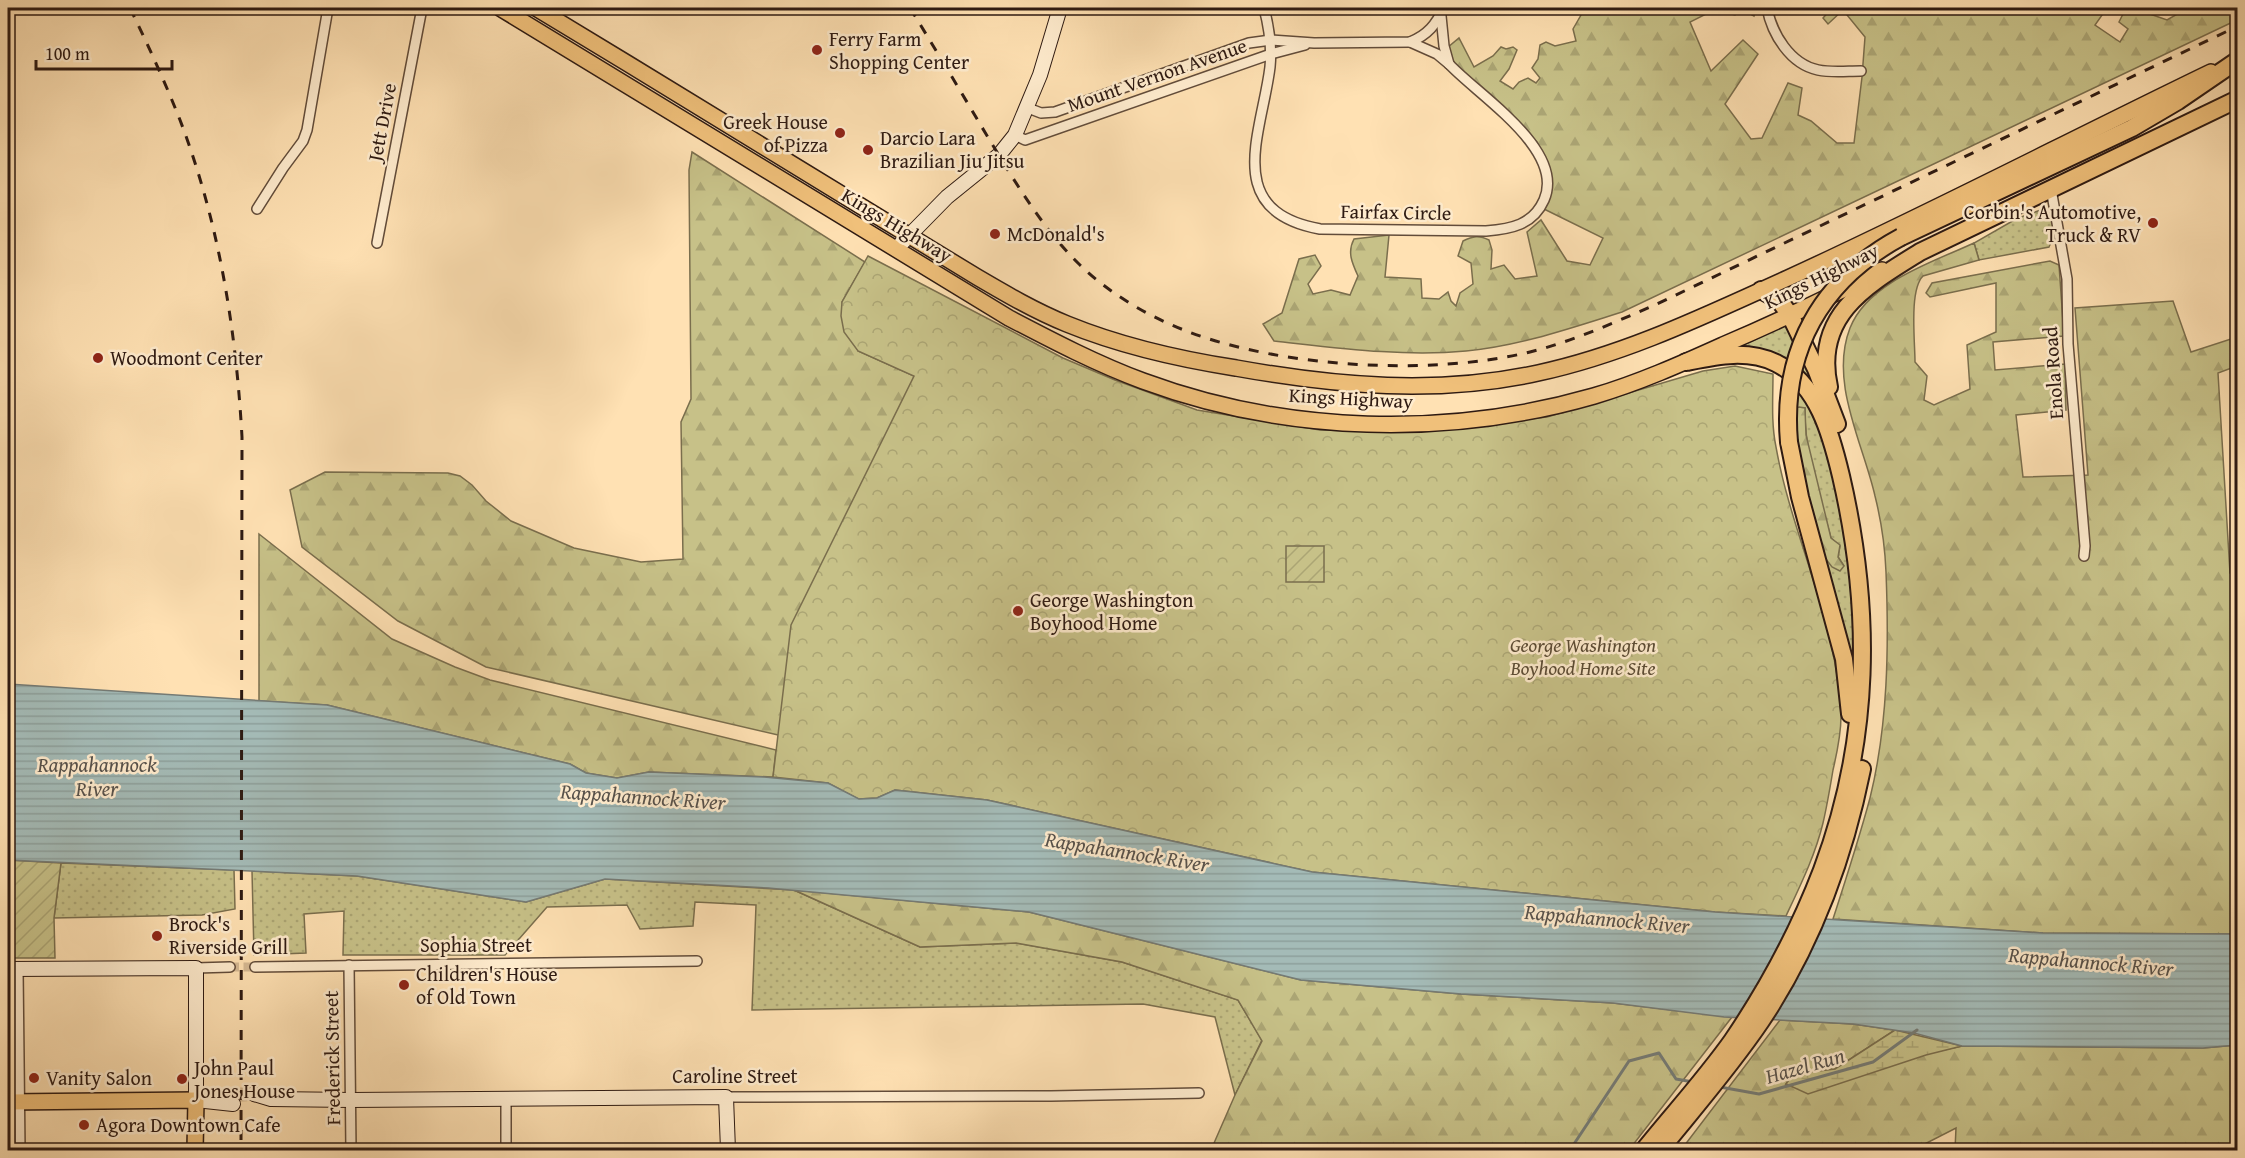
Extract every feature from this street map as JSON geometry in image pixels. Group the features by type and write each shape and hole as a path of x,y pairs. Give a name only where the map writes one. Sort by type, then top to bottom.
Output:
{"highway":[{"path":"1841,808 1850,725 1847,672 1837,627 1800,498 1789,442 1787,405 1789,385 1794,363 1810,326 1826,299 1846,276 1872,254 1901,237 2132,128 2178,101 2236,60"},
{"name":"Kings Highway","path":"1920,252 2238,99"},
{"path":"1828,872 1845,840 1863,764 1873,681 1874,635 1868,557 1850,467 1827,381 1827,348 1835,323 1850,302 1878,278 1920,252"},
{"path":"1761,290 1779,300 1790,315 1816,369 1836,420"},
{"path":"1644,1150 1724,1072 1762,1020 1800,952 1828,872 1850,774 1858,724 1863,636 1861,593 1851,521 1828,430 1807,387 1778,364 1750,355 1741,354 1686,362"},
{"path":"1660,1150 1674,1123"}],"main road":[{"name":"Kings Highway","path":"500,8 1009,318 1113,369 1190,396 1270,414 1341,423 1420,424 1506,415 1554,406 1595,395 1686,362 1920,252"},
{"name":"Kings Highway","path":"536,8 908,236 1034,309 1064,323 1104,338 1198,362 1294,378 1374,385 1458,384 1536,374 1630,347 1848,250 2236,60"},
{"path":"896,249 947,197 999,155 1015,135 1028,108 1060,8"},
{"path":"13,969 196,968 201,1100 195,1150"},
{"path":"726,1097 728,1150"},
{"name":"Caroline Street","path":"254,1099 726,1097"},
{"path":"14,1102 233,1100"}],"street":[{"path":"257,209 303,141 307,130 328,8"},
{"name":"Jett Drive","path":"377,243 422,8"},
{"name":"Fairfax Circle","path":"1264,8 1271,54 1253,165 1255,177 1266,199 1282,214 1306,226 1320,229 1470,231 1510,229 1520,226 1537,212 1546,196 1547,177 1532,142 1449,64 1424,47 1410,42"},
{"path":"1767,8 1779,40 1800,62 1819,70 1861,71"},
{"path":"1410,42 1432,29 1442,10"},
{"path":"1442,10 1442,32 1449,64"},
{"name":"Mount Vernon Avenue","path":"1028,108 1041,113 1055,112 1249,43 1270,40 1314,43 1410,42"},
{"name":"Mount Vernon Avenue","path":"1015,135 1025,140 1271,54 1314,43"},
{"name":"Enola Road","path":"2051,189 2067,279 2068,344 2084,556"},
{"name":"Sophia Street","path":"255,967 697,961"},
{"name":"Frederick Street","path":"349,965 351,1150"},
{"path":"196,968 230,967"},
{"path":"13,969 14,1102 20,1150"},
{"name":"Caroline Street","path":"726,1097 1199,1093"},
{"path":"506,1099 506,1150"}],"green space":[{"path":"1582,8 1740,8 1735,15 1714,10 1690,22 1711,71 1743,40 1758,54 1725,104 1751,139 1762,138 1788,83 1802,88 1798,115 1811,121 1837,143 1854,143 1865,37 1843,10 1828,24 1823,18 1832,8 2107,8 2095,25 2120,42 2128,29 2119,22 2126,8 2145,8 2150,14 2167,20 2188,8 2237,8 2237,20 1622,312 1525,341 1486,349 1442,353 1346,349 1274,341 1263,324 1282,313 1299,259 1315,255 1321,266 1308,284 1313,294 1331,290 1350,295 1358,276 1351,253 1354,239 1389,235 1385,277 1421,279 1422,298 1439,299 1448,292 1451,301 1456,306 1460,293 1473,284 1471,263 1458,256 1463,241 1470,238 1479,237 1489,240 1492,250 1491,269 1504,265 1515,279 1537,276 1527,232 1541,220 1567,261 1590,265 1603,238 1544,209 1552,179 1537,142 1454,64 1447,48 1459,38 1474,67 1493,56 1501,47 1506,49 1513,47 1517,50 1509,69 1500,81 1513,89 1519,82 1528,78 1536,83 1540,78 1532,68 1538,59 1540,45 1546,42 1555,46 1576,41 1573,29 1581,15"},
{"path":"1740,8 1756,8 1754,16"},
{"path":"692,152 865,262 842,302 858,351 914,376 830,747 486,667 398,621 302,547 290,490 325,472 448,473 460,476 472,485 486,501 511,521 574,548 641,562 683,559 681,422 691,399 689,170"},
{"path":"2046,208 2050,212 2054,227 2049,247 1979,260 1974,243 2016,219"},
{"path":"1974,243 1979,260 1923,276 1919,283 1914,304 1915,362 1927,376 1924,400 1934,405 1970,389 1967,345 1996,332 1996,283 1930,297 1926,293 1932,283 2050,261 2059,265 2064,336 1993,342 1995,370 2065,364 2066,410 2016,415 2023,477 2088,475 2075,308 2173,301 2191,352 2237,337 2237,366 2218,373 2230,573 2238,583 2237,934 2043,933 1833,919 1870,798 1876,770 1884,714 1887,657 1885,553 1875,496 1850,412 1843,370 1845,349 1850,328 1859,312 1871,298 1903,275"},
{"name":"George Washington Boyhood Home Site","path":"868,256 1063,358 1115,380 1197,410 1320,430 1408,432 1547,417 1703,371 1735,366 1773,374 1774,438 1792,514 1832,647 1841,716 1837,750 1820,835 1807,871 1786,916 1715,912 1312,872 987,800 895,790 877,798 858,799 828,783 773,777 791,625 914,376 858,351 844,332 841,316 842,302"},
{"path":"1788,324 1818,392 1739,347"},
{"path":"1797,387 1806,397 1820,426 1839,497 1854,601 1855,679 1822,554 1844,566 1838,557 1840,546 1831,538 1814,474 1807,441 1805,408 1795,408"},
{"path":"1795,408 1805,408 1806,435 1831,538 1840,545 1838,557 1844,566 1840,571 1832,567 1822,554 1795,441"},
{"path":"259,534 392,639 490,680 776,750 773,777 649,772 617,778 586,773 570,764 327,705 259,701"},
{"path":"1286,546 1324,546 1324,582 1286,582"},
{"path":"8,860 61,863 54,918 55,958 8,958"},
{"path":"61,863 234,870 235,909 202,915 54,918"},
{"path":"252,871 357,876 526,902 605,879 794,890 920,947 1016,943 1122,962 1238,1000 1262,1040 1235,1095 1215,1017 1143,1004 752,1010 756,905 695,902 693,926 640,929 627,905 547,907 505,955 343,955 344,911 304,914 306,953 254,955"},
{"path":"794,890 1029,912 1301,980 1461,994 1613,1003 1732,1017 1629,1150 1211,1150 1262,1041 1238,1000 1122,962 1016,943 920,947"},
{"path":"1780,1020 1853,1024 1895,1030 1835,1069 1793,1074 1786,1084 1962,1046 2203,1048 2237,1045 2237,1150 1955,1150 1956,1128 1913,1150 1681,1150"},
{"path":"1895,1030 1962,1046 1926,1055 1808,1094 1786,1084 1793,1074 1835,1069"}],"water":[{"name":"Rappahannock River","path":"8,684 327,705 570,764 586,773 617,778 649,772 764,777 828,783 859,799 877,798 895,790 987,800 1312,872 1715,912 2043,933 2237,934 2237,1045 2203,1048 1962,1046 1914,1033 1853,1024 1724,1017 1613,1003 1461,994 1301,980 1029,912 768,888 605,879 526,902 357,876 8,860"}],"waterway":[{"name":"Hazel Run","path":"1720,1087 1759,1094 1873,1062 1917,1030"},
{"name":"Hazel Run","path":"1570,1150 1629,1061 1659,1053 1676,1079 1693,1082"}],"tunnel":[{"path":"230,967 255,967"},
{"path":"233,1095 254,1094"}],"railway":[{"path":"130,8 180,120 205,197 230,316 239,397 242,437 241,1150"},
{"path":"910,8 1029,202 1066,250 1104,286 1159,319 1189,332 1227,344 1269,354 1313,360 1358,365 1404,366 1491,360 1546,348 1594,331 1655,305 2238,26"}],"place":[{"name":"Ferry Farm Shopping Center","path":"817,50"},
{"name":"Greek House of Pizza","path":"840,133"},
{"name":"Darcio Lara Brazilian Jiu Jitsu","path":"868,150"},
{"name":"Corbin's Automotive, Truck & RV","path":"2153,223"},
{"name":"McDonald's","path":"995,234"},
{"name":"Woodmont Center","path":"98,358"},
{"name":"George Washington Boyhood Home","path":"1018,611"},
{"name":"Brock's Riverside Grill","path":"157,936"},
{"name":"Children's House of Old Town","path":"404,985"},
{"name":"Vanity Salon","path":"34,1078"},
{"name":"John Paul Jones House","path":"182,1079"},
{"name":"Agora Downtown Cafe","path":"84,1125"}]}
